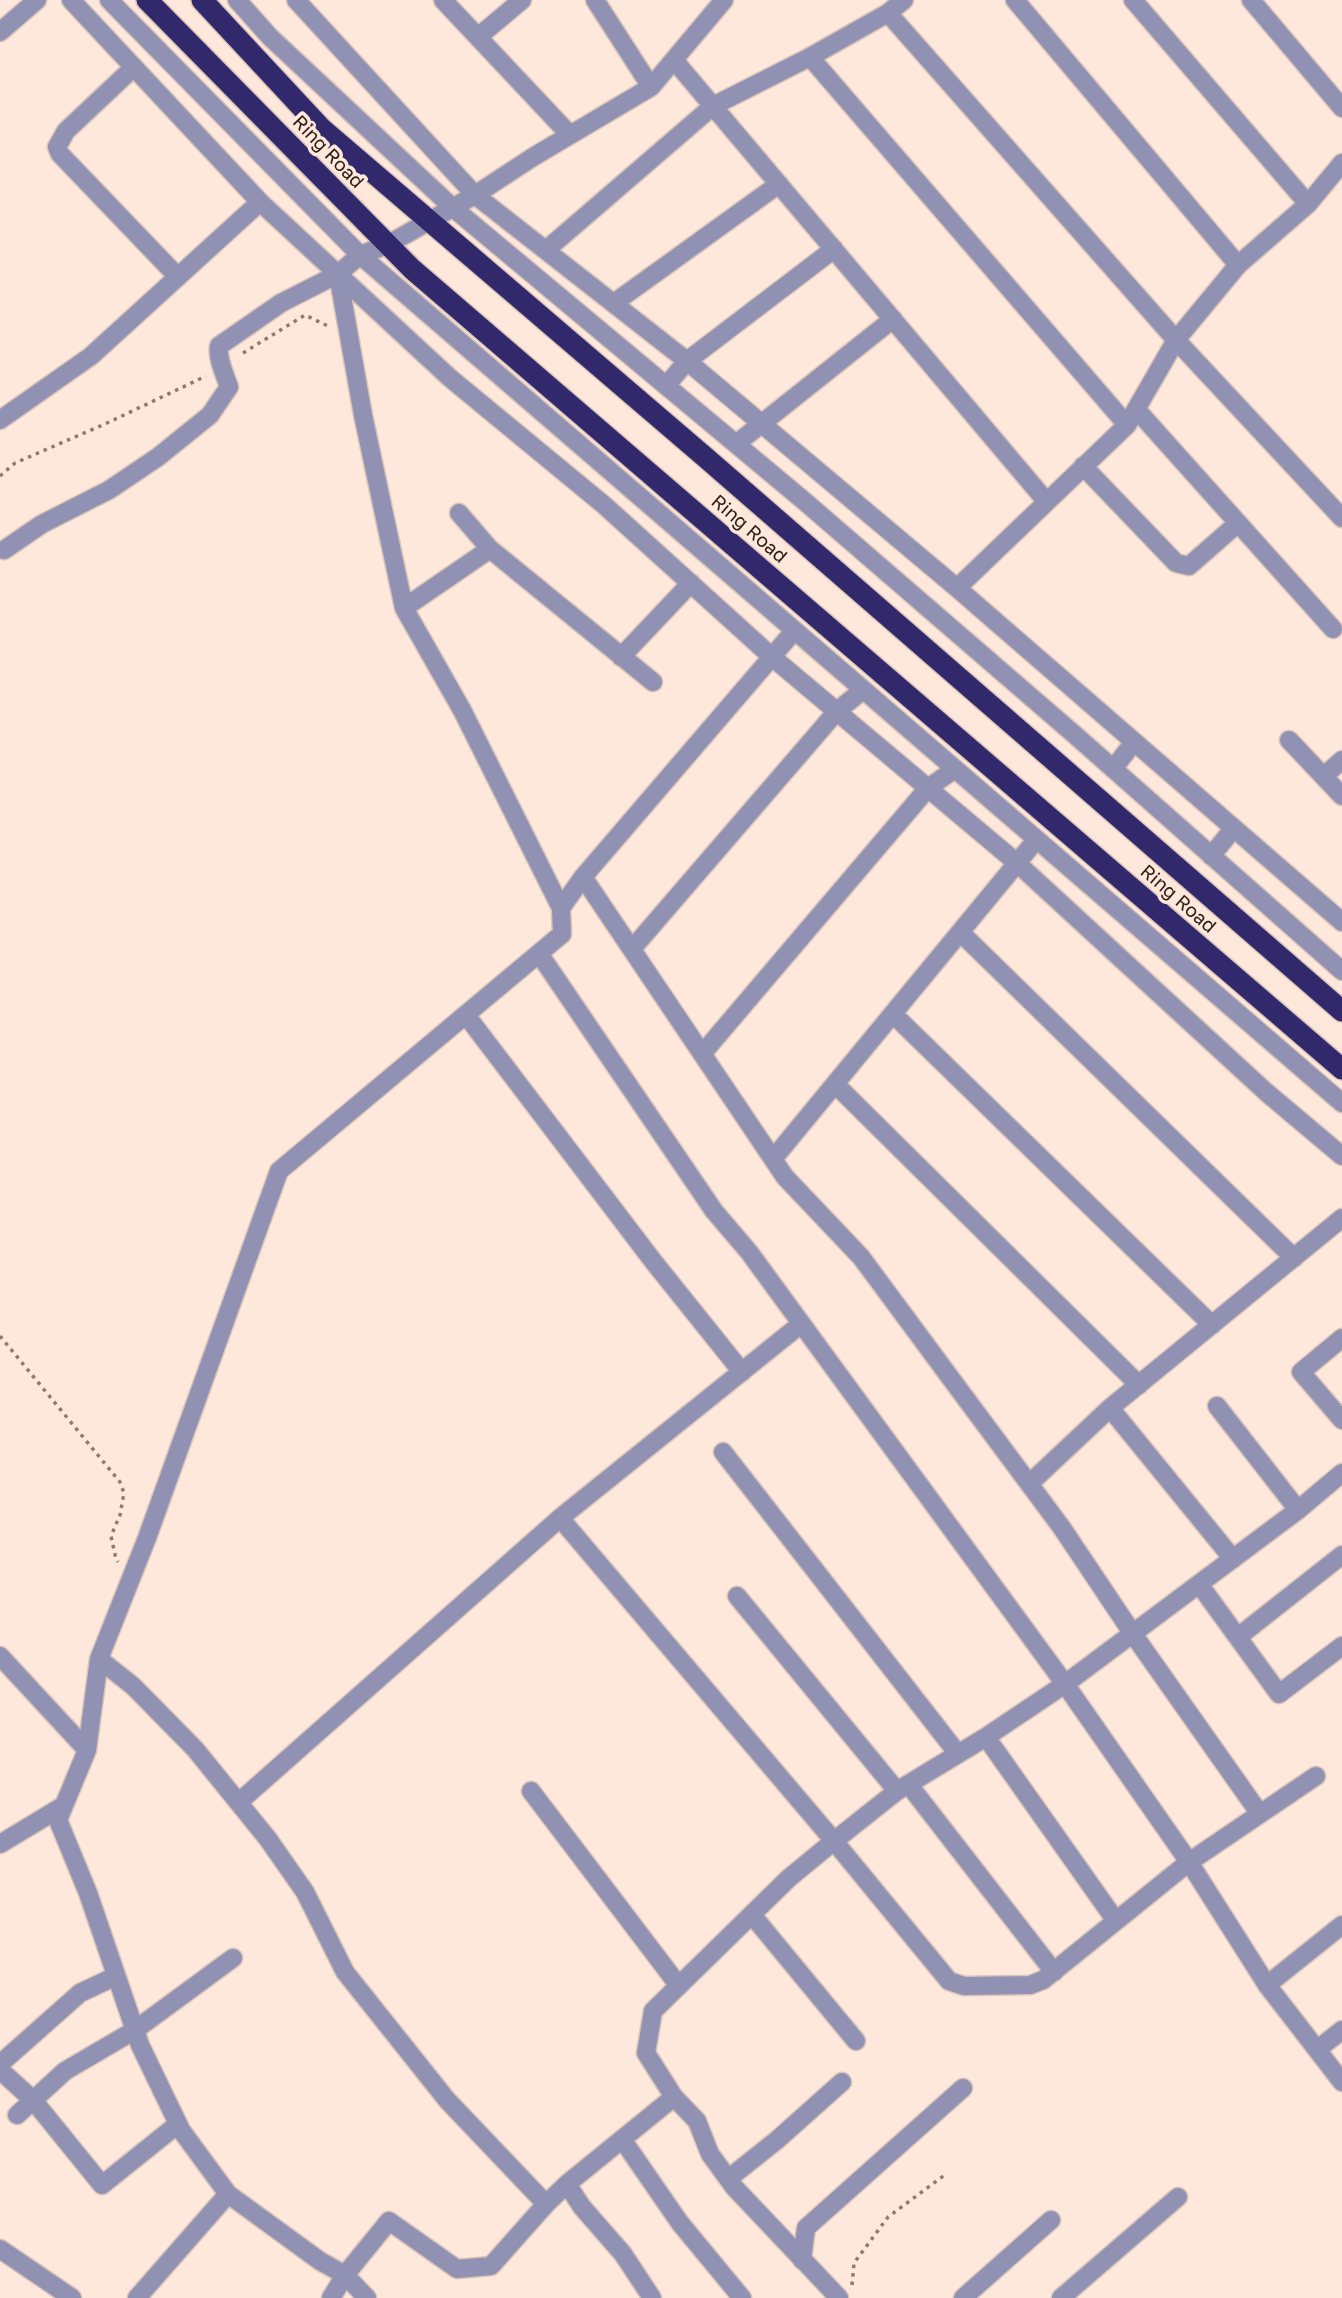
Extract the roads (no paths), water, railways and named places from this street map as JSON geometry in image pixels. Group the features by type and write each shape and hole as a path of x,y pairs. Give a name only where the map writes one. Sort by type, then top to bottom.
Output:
{"highway":[{"name":"Ring Road","path":"147,0 412,269 1342,1069"},
{"name":"Ring Road","path":"202,0 321,128 705,457 1342,1011"}],"street":[{"path":"0,32 37,0"},
{"path":"71,0 260,202 450,377 604,505 772,657 1017,863 1266,1092 1342,1156"},
{"path":"110,0 360,255 1342,1103"},
{"path":"237,0 270,37 452,207 736,444 1342,971"},
{"path":"296,0 475,195 687,361 957,588 1342,922"},
{"path":"443,0 570,135"},
{"path":"478,37 522,0"},
{"path":"595,0 651,87"},
{"path":"4,550 41,524 109,490 158,457 211,415 229,387 217,356 219,346 281,303 338,274 360,255 387,245 430,221 651,87 724,0"},
{"path":"546,250 713,106 810,57 888,13 904,0"},
{"path":"1015,0 1238,265"},
{"path":"1133,0 1308,204"},
{"path":"1251,0 1342,108"},
{"path":"888,13 1176,340 1342,518"},
{"path":"810,57 1126,425"},
{"path":"674,60 1046,501"},
{"path":"134,67 66,131 57,146 60,154 178,277"},
{"path":"957,588 1126,425 1176,340 1238,265 1308,204 1342,163"},
{"path":"614,303 779,184"},
{"path":"0,420 91,356 260,202"},
{"path":"666,386 687,361 834,249"},
{"path":"338,274 404,608 462,710 561,908 562,934 279,1171 132,1576 99,1659 87,1750 58,1820 88,1893 140,2045 178,2124 228,2194 320,2261 345,2275 367,2298"},
{"path":"736,444 892,319"},
{"path":"1136,409 1333,629"},
{"path":"1083,466 1176,563 1189,566 1238,523"},
{"path":"459,513 490,549 653,682"},
{"path":"404,608 490,549"},
{"path":"621,657 691,583"},
{"path":"561,908 583,877 794,631"},
{"path":"632,949 836,711 863,690"},
{"path":"1289,740 1342,796"},
{"path":"1112,769 1134,742"},
{"path":"1324,776 1342,760"},
{"path":"702,1054 928,788 954,769"},
{"path":"1212,856 1234,828"},
{"path":"773,1159 1037,840"},
{"path":"546,878 583,877"},
{"path":"583,877 785,1177 861,1258 1062,1528 1260,1814"},
{"path":"960,932 1294,1258"},
{"path":"540,955 714,1211 749,1252 1065,1684 1189,1862 1267,1985 1342,2082"},
{"path":"893,1014 1212,1325"},
{"path":"466,1015 741,1372"},
{"path":"835,1084 1139,1385"},
{"path":"1029,1484 1110,1408 1342,1218"},
{"path":"239,1802 560,1518 801,1324"},
{"path":"1342,1338 1301,1372 1342,1420"},
{"path":"1217,1406 1298,1510"},
{"path":"1110,1408 1233,1559"},
{"path":"723,1452 958,1754"},
{"path":"835,2293 728,2179 710,2154 697,2120 674,2097 646,2053 653,2011 789,1878 834,1841 903,1788 1065,1684 1298,1510 1342,1473"},
{"path":"560,1518 949,1981 964,1986 1030,1985 1043,1980 1189,1862 1316,1776"},
{"path":"1238,1637 1342,1555"},
{"path":"1199,1584 1279,1694 1342,1646"},
{"path":"737,1596 903,1788 1054,1972"},
{"path":"0,1657 87,1750"},
{"path":"99,1659 132,1686 195,1749 239,1802 305,1892 345,1972 447,2100 546,2204"},
{"path":"986,1737 1116,1921"},
{"path":"531,1791 679,1986"},
{"path":"0,1844 64,1806"},
{"path":"752,1915 856,2041"},
{"path":"1267,1985 1342,1925"},
{"path":"17,2115 65,2071 135,2030 233,1958"},
{"path":"116,1976 80,1993 2,2058 33,2101 102,2185 178,2124"},
{"path":"1318,2049 1342,2030"},
{"path":"728,2179 842,2082"},
{"path":"802,2260 806,2228 963,2088"},
{"path":"331,2298 345,2275 389,2221 457,2269 491,2266 546,2204 674,2097"},
{"path":"622,2139 680,2223 742,2298"},
{"path":"568,2184 582,2207 623,2254 652,2298"},
{"path":"137,2298 228,2194"},
{"path":"1061,2298 1178,2197"},
{"path":"963,2298 1051,2220"},
{"path":"0,2249 72,2298"}]}
